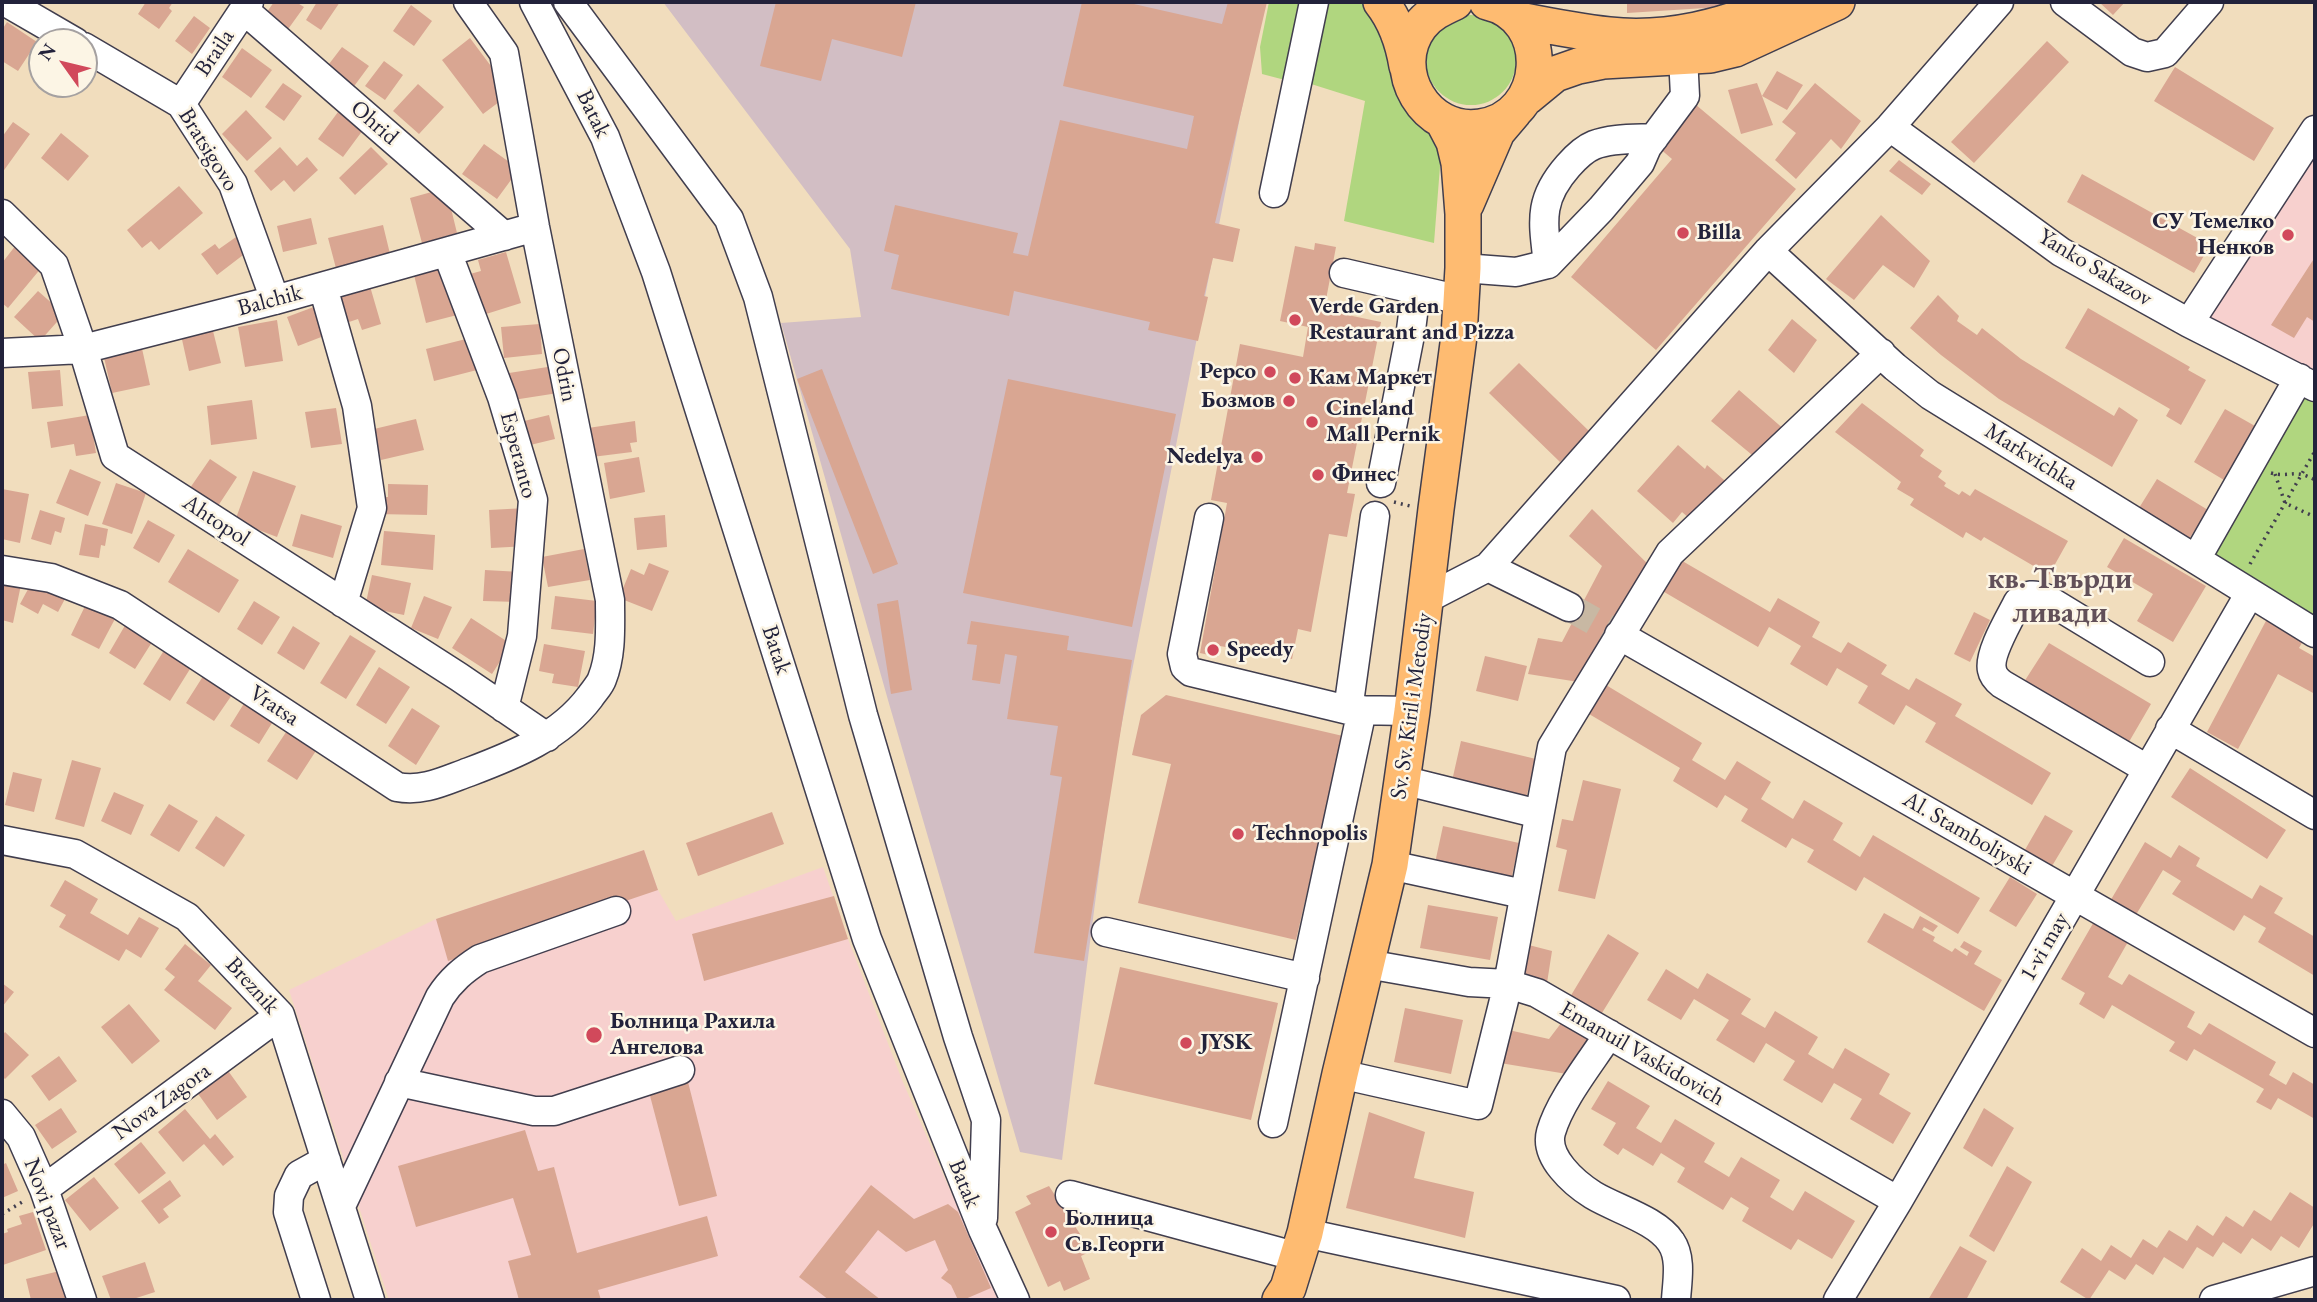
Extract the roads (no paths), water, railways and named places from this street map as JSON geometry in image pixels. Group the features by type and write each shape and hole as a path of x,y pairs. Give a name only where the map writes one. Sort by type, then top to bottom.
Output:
{"main road":[{"path":"1381,2 1396,27 1410,83 1417,99 1428,112 1461,127 1480,127 1498,122 1520,104 1534,78 1535,57 1530,37 1519,20 1506,9 1487,2"},
{"path":"1407,66 1410,45 1420,26 1435,11 1455,2"},
{"path":"1519,20 1612,35 1672,34 1724,23 1753,14 1777,2"},
{"name":"Sv. Sv. Kiril i Metodiy","path":"1280,1300 1288,1288 1301,1245 1390,865 1459,336 1463,214 1476,176 1497,132 1520,104 1555,74 1603,61 1710,55 1735,49 1837,2"},
{"path":"1443,121 1454,142 1459,163 1463,214"}],"street":[{"path":"6,2 51,28"},
{"name":"Odrin","path":"468,2 504,52 535,227 610,600 611,640 602,680 565,724 547,737"},
{"name":"Batak","path":"534,2 605,137 656,272 867,939 983,1230 1015,1300"},
{"path":"568,2 729,219 758,297 863,715 958,1037 986,1120 983,1230"},
{"path":"1274,194 1314,2"},
{"path":"1426,599 1488,567 1769,251 1890,127 1999,2"},
{"path":"2065,2 2132,52 2147,57 2165,53 2209,2"},
{"name":"Braila","path":"181,104 246,6"},
{"name":"Ohrid","path":"246,6 503,236"},
{"name":"Bratsigovo","path":"98,55 181,104 233,184 275,300"},
{"path":"1343,273 1416,290 1462,284 1548,264 1632,172 1685,96 1683,56"},
{"name":"Yanko Sakazov","path":"1890,127 2061,252 2189,323 2307,382"},
{"path":"2189,323 2315,130"},
{"path":"1548,264 1546,199 1558,178 1576,157 1594,145 1654,138"},
{"name":"Ahtopol","path":"2,214 54,265 115,456 547,737"},
{"name":"Balchik","path":"2,353 83,349 275,300 535,227"},
{"name":"Markvichka","path":"1769,251 1930,395 2315,633"},
{"name":"Esperanto","path":"447,252 502,397 533,500 522,636 504,708"},
{"path":"323,287 357,406 372,508 343,603"},
{"path":"1381,483 1411,330 1416,290"},
{"path":"1340,1074 1478,1105 1508,984 1552,747 1670,553 1881,353"},
{"path":"2196,559 2263,469 2307,382"},
{"path":"1273,1123 1304,978 1355,710 1375,516"},
{"path":"1209,518 1182,654 1185,667 1226,681 1355,710 1412,710"},
{"path":"1488,567 1569,607"},
{"name":"Vratsa","path":"2,570 51,578 120,605 397,787 422,789 513,755 547,737"},
{"name":"1-vi may","path":"1838,1300 1898,1201 2170,729 2244,589"},
{"path":"2147,769 2001,684 1994,677 1991,668 1992,658 2018,602 2025,596 2034,594 2045,598 2150,662"},
{"name":"Al. Stamboliyski","path":"1619,635 2315,1033"},
{"path":"2170,729 2315,815"},
{"path":"1402,780 1539,814"},
{"name":"Breznik","path":"2,840 75,854 187,916 281,1015 370,1300"},
{"path":"1390,865 1523,894"},
{"path":"341,1206 449,983 480,959 616,911"},
{"path":"1106,932 1304,978"},
{"name":"Emanuil Vaskidovich","path":"1367,964 1469,982 1508,984 1537,993 1898,1201"},
{"name":"Nova Zagora","path":"44,1189 281,1015"},
{"path":"1609,1034 1558,1114 1550,1135 1554,1157 1566,1172 1591,1194 1655,1227 1672,1242 1678,1264 1676,1300"},
{"path":"399,1082 534,1111 554,1111 680,1070"},
{"name":"Novi pazar","path":"2,1114 21,1137 44,1189 82,1300"},
{"path":"316,1300 288,1212 289,1196 299,1175 326,1160"},
{"path":"1070,1195 1301,1245 1616,1300"},
{"path":"2214,1300 2315,1271"}],"tunnel":[{"path":"1569,607 1619,635"}],"place":[{"name":"Billa","path":"1683,233"},
{"name":"СУ Темелко Ненков","path":"2288,235"},
{"name":"Verde Garden Restaurant and Pizza","path":"1295,320"},
{"name":"Pepco","path":"1270,372"},
{"name":"Кам Маркет","path":"1295,378"},
{"name":"Бозмов","path":"1289,401"},
{"name":"Cineland Mall Pernik","path":"1312,422"},
{"name":"Nedelya","path":"1257,457"},
{"name":"Финес","path":"1318,475"},
{"name":"Speedy","path":"1213,650"},
{"name":"Technopolis","path":"1238,834"},
{"name":"Болница Рахила Ангелова","path":"594,1035"},
{"name":"JYSK","path":"1186,1043"},
{"name":"Болница Св.Георги","path":"1051,1232"}],"district":[{"name":"кв. Твърди ливади","path":"2060,597"}]}
